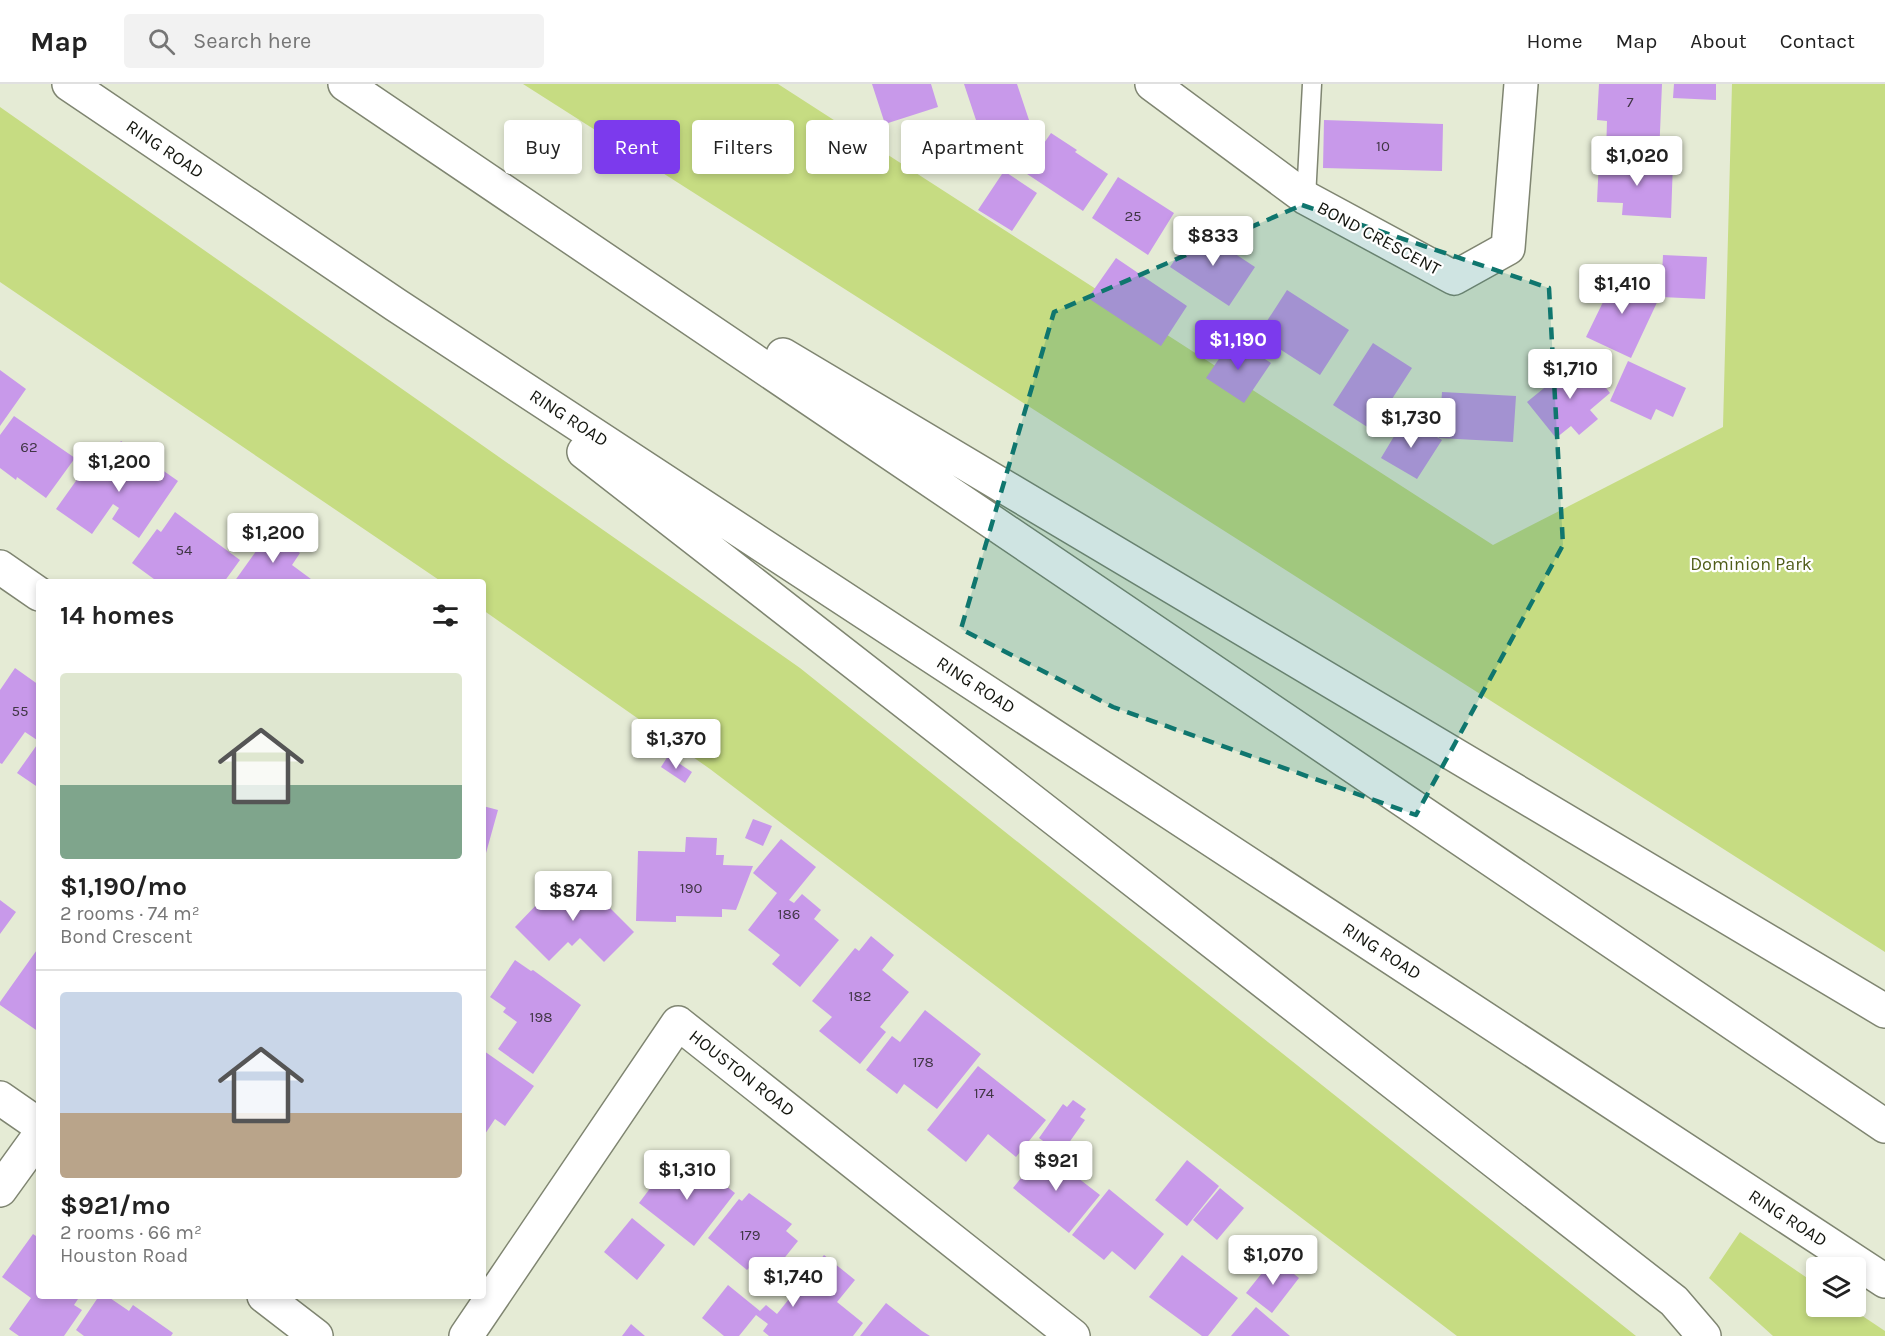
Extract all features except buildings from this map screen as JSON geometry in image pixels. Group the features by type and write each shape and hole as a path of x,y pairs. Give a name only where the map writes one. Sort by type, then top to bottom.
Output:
{"main road":[{"name":"RING ROAD","path":"69,84 396,305 1885,1281"},
{"path":"345,84 1885,1126"},
{"name":"BOND CRESCENT","path":"1152,84 1306,198 1454,278 1508,248 1521,84"},
{"path":"480,174 1885,1011"},
{"path":"396,305 1674,1301 1704,1336"},
{"path":"0,567 36,592"},
{"name":"HOUSTON ROAD","path":"466,1336 678,1023 1073,1336"},
{"path":"0,1098 36,1123"},
{"path":"0,1190 36,1140"},
{"path":"268,1299 316,1336"}],"lane":[{"path":"1306,198 1312,84"}],"highlighted area":[{"path":"1302,205 1549,288 1563,545 1416,815 1113,707 961,629 1054,312"}],"green space":[{"name":"Dominion Park","path":"523,84 778,84 834,120 806,120 806,174 889,174 889,156 901,163 901,174 918,174 1493,545 1723,427 1732,84 1885,84 1885,952 664,174 680,174 680,120 594,120 594,129"},
{"path":"0,107 800,668 1636,1336 1457,1336 710,769 486,612 486,579 438,579 0,282"},
{"path":"1740,1232 1806,1277 1806,1317 1864,1317 1885,1331 1885,1336 1773,1336 1709,1278"}]}
